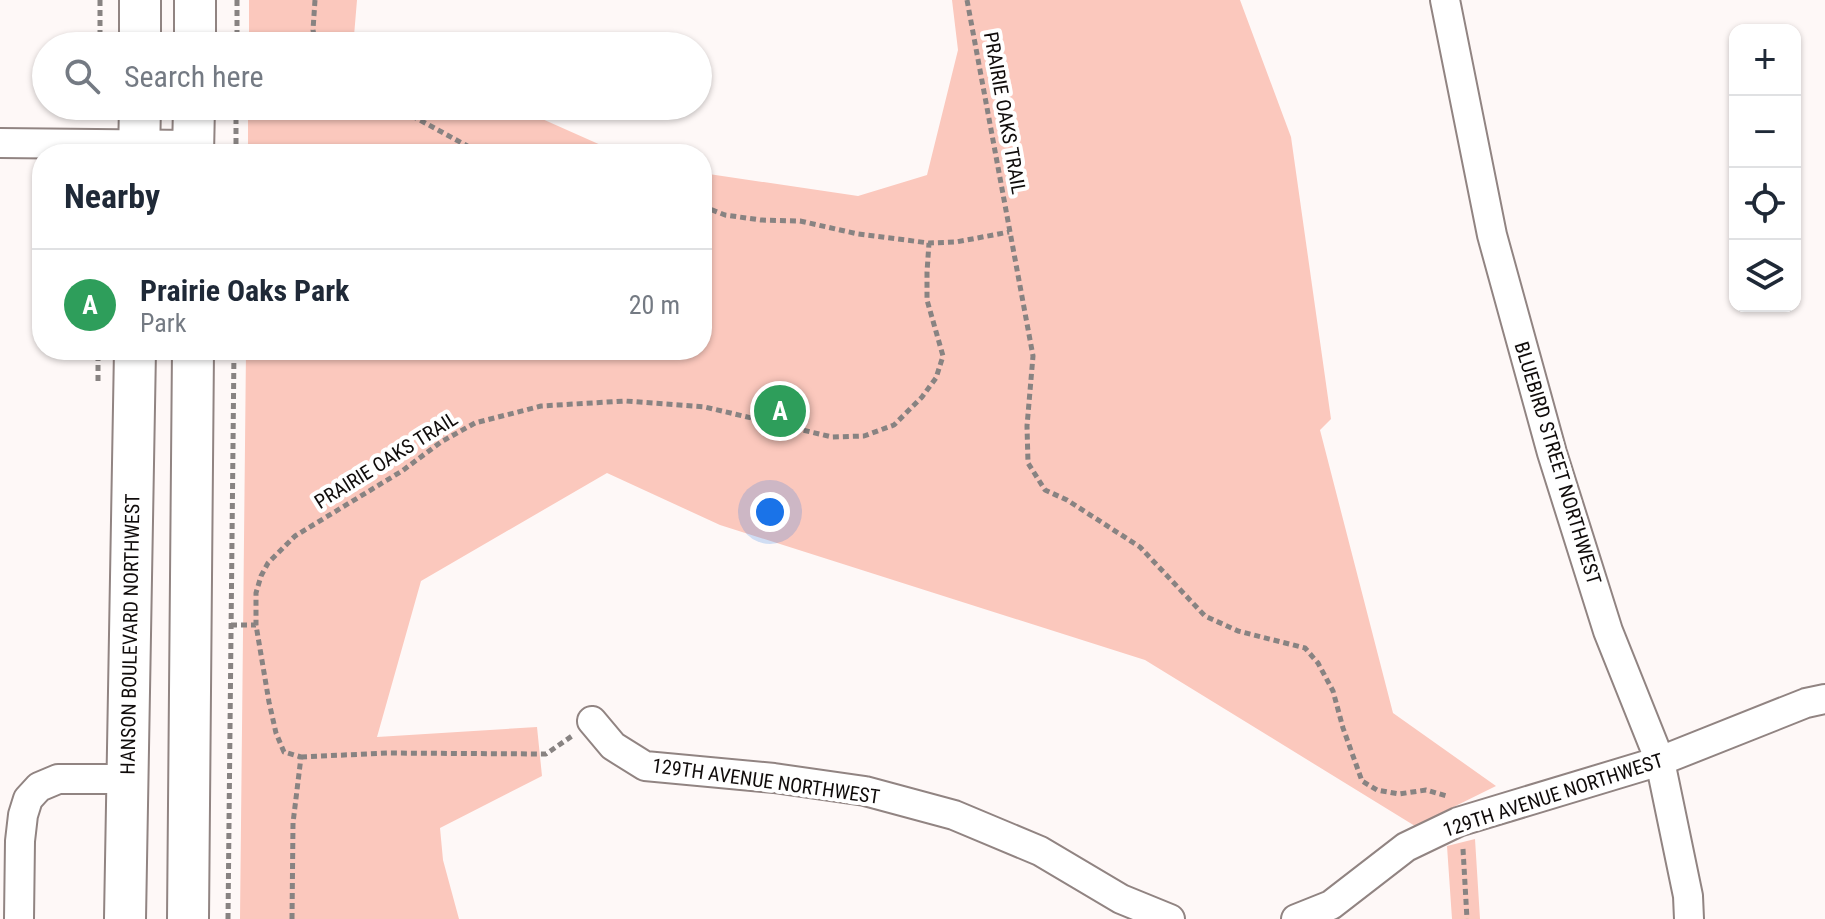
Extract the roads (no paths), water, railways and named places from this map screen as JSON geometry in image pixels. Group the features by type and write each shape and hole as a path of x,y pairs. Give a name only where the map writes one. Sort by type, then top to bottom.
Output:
{"main road":[{"path":"140,0 140,32"},
{"path":"195,0 195,32"},
{"name":"HANSON BOULEVARD NORTHWEST","path":"125,919 135,360"},
{"path":"188,919 193,360"}],"street":[{"name":"BLUEBIRD STREET NORTHWEST","path":"1445,0 1492,235 1552,453 1608,631 1660,761 1688,896 1689,919"},
{"path":"0,143 194,135"},
{"name":"129TH AVENUE NORTHWEST","path":"1296,919 1331,905 1406,847 1458,822 1660,761 1806,703 1825,699"},
{"name":"129TH AVENUE NORTHWEST","path":"592,721 613,746 645,766 774,778 865,791 954,815 1040,851 1121,899 1170,919"},
{"path":"19,919 20,841 28,799 39,787 58,779 127,779"}],"place":[{"name":"Prairie Oaks Park","path":"780,411"}]}
